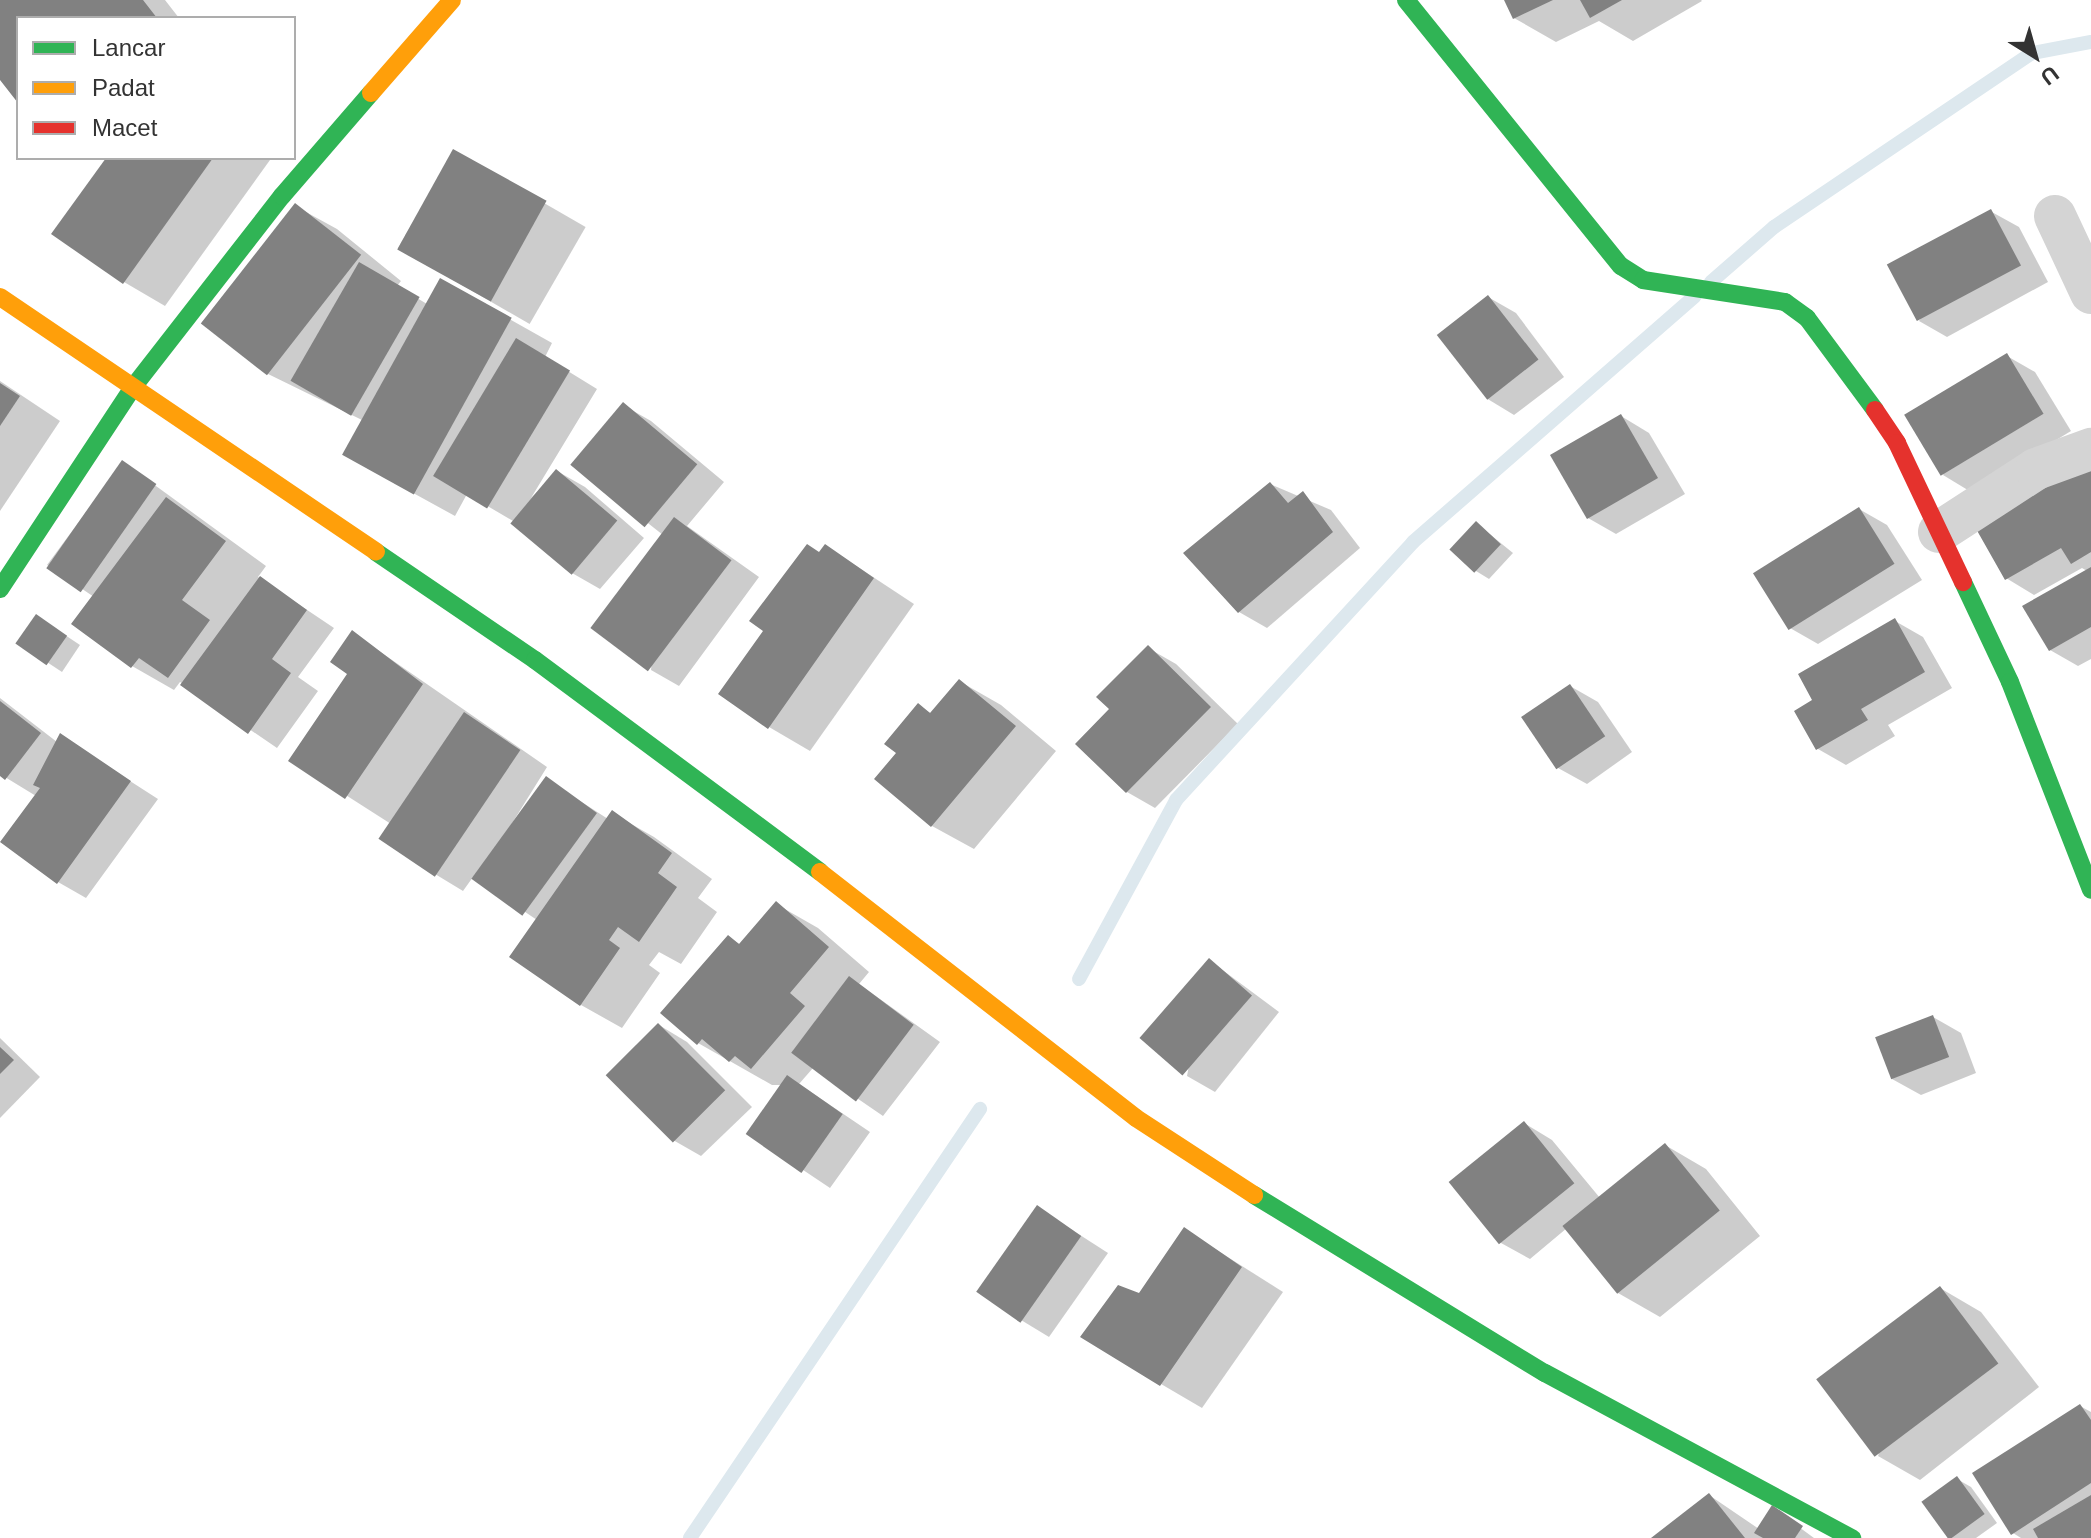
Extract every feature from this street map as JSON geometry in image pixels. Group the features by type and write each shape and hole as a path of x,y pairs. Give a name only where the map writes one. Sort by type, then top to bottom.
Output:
{"main road":[{"path":"0,589 134,386 282,196 452,0"},
{"path":"1406,0 1621,266 1643,280 1785,302 1807,318 1889,428 2010,682 2091,890"},
{"path":"0,297 535,660 993,1004 1136,1118 1545,1373 1852,1538"}],"street":[{"path":"2055,216 2091,293"},
{"path":"1939,532 2036,469 2091,449"}],"building":[{"path":"0,0 143,0 155,16 16,16 16,100 0,80"},
{"path":"1504,0 1553,0 1513,19"},
{"path":"1580,0 1622,0 1590,18"},
{"path":"453,149 547,201 491,301 397,250"},
{"path":"105,160 212,160 123,284 51,234"},
{"path":"295,203 361,255 267,375 201,324"},
{"path":"1991,209 2021,266 1917,321 1887,264"},
{"path":"359,262 420,297 351,416 290,381"},
{"path":"440,278 512,318 414,494 342,455"},
{"path":"1488,295 1538,360 1487,400 1437,335"},
{"path":"516,338 570,370 487,508 433,476"},
{"path":"2007,353 2044,414 1941,476 1904,415"},
{"path":"0,383 20,396 0,426"},
{"path":"623,402 697,464 645,527 570,465"},
{"path":"1621,414 1658,478 1587,519 1550,455"},
{"path":"122,460 156,484 81,592 46,568"},
{"path":"2091,461 2091,552 2071,564 2061,548 2005,580 1975,527"},
{"path":"556,469 617,520 572,575 510,523"},
{"path":"1270,482 1288,503 1303,491 1333,532 1238,613 1183,553"},
{"path":"166,497 226,541 182,600 210,620 168,678 139,658 131,668 71,624"},
{"path":"1859,507 1895,564 1788,630 1753,573"},
{"path":"674,517 732,560 648,671 590,628"},
{"path":"1476,521 1501,544 1474,573 1449,550"},
{"path":"807,544 819,552 825,544 874,578 768,729 718,694 763,631 749,621"},
{"path":"2091,567 2091,627 2049,651 2022,606"},
{"path":"260,576 307,610 272,659 291,673 248,734 180,685"},
{"path":"36,614 67,636 46,665 15,643"},
{"path":"1895,618 1925,672 1861,709 1868,720 1816,750 1794,711 1812,700 1798,674"},
{"path":"352,630 423,684 345,799 288,761 347,674 330,662"},
{"path":"1148,645 1211,707 1126,793 1075,744 1109,709 1096,697"},
{"path":"959,679 1016,726 931,827 874,779 896,753 884,744 918,703 930,713"},
{"path":"1570,684 1605,736 1556,769 1521,717"},
{"path":"0,701 41,733 5,780 0,776"},
{"path":"464,712 520,750 435,877 378,839"},
{"path":"60,733 131,781 57,884 0,842 40,788 33,785"},
{"path":"546,776 597,813 522,916 471,879"},
{"path":"612,810 672,853 658,873 677,887 639,942 618,927 609,940 620,948 580,1006 509,957"},
{"path":"776,901 829,947 790,993 805,1006 751,1069 735,1056 729,1062 702,1039 697,1045 660,1013 728,935 739,944"},
{"path":"1209,958 1252,995 1182,1075 1139,1038"},
{"path":"849,976 914,1025 856,1101 791,1053"},
{"path":"1933,1015 1949,1057 1891,1079 1875,1037"},
{"path":"658,1023 725,1090 673,1143 606,1075"},
{"path":"0,1047 14,1060 0,1074"},
{"path":"787,1075 843,1114 801,1173 746,1134"},
{"path":"1524,1121 1574,1183 1499,1244 1449,1182"},
{"path":"1665,1143 1720,1211 1617,1294 1562,1226"},
{"path":"1037,1205 1081,1236 1020,1323 976,1292"},
{"path":"1184,1227 1242,1267 1160,1386 1080,1337 1118,1285 1139,1293"},
{"path":"1940,1286 1998,1363 1875,1457 1816,1379"},
{"path":"2080,1404 2091,1420 2091,1483 2011,1535 1972,1473"},
{"path":"1957,1476 1985,1514 1948,1538 1921,1502"},
{"path":"1709,1493 1745,1538 1651,1538"},
{"path":"2091,1495 2091,1538 2038,1538 2033,1529"},
{"path":"1772,1505 1803,1526 1795,1538 1763,1538 1754,1533"}],"waterway":[{"path":"1711,282 1774,227 2032,53 2091,42"},
{"path":"1079,979 1176,800 1413,542 1695,296"},
{"path":"690,1538 980,1109"}],"traffic: fast":[{"path":"1406,0 1621,266 1643,280 1785,302 1807,318 1875,410"},
{"path":"0,589 134,386 282,196 371,93"},
{"path":"376,552 535,660 820,872"},
{"path":"1963,582 2010,682 2091,890"},
{"path":"1254,1195 1545,1373 1852,1538"}],"traffic: slow":[{"path":"371,93 452,0"},
{"path":"0,297 376,552"},
{"path":"820,872 1136,1118 1254,1195"}],"traffic: jam":[{"path":"1875,410 1897,443 1963,582"}]}
